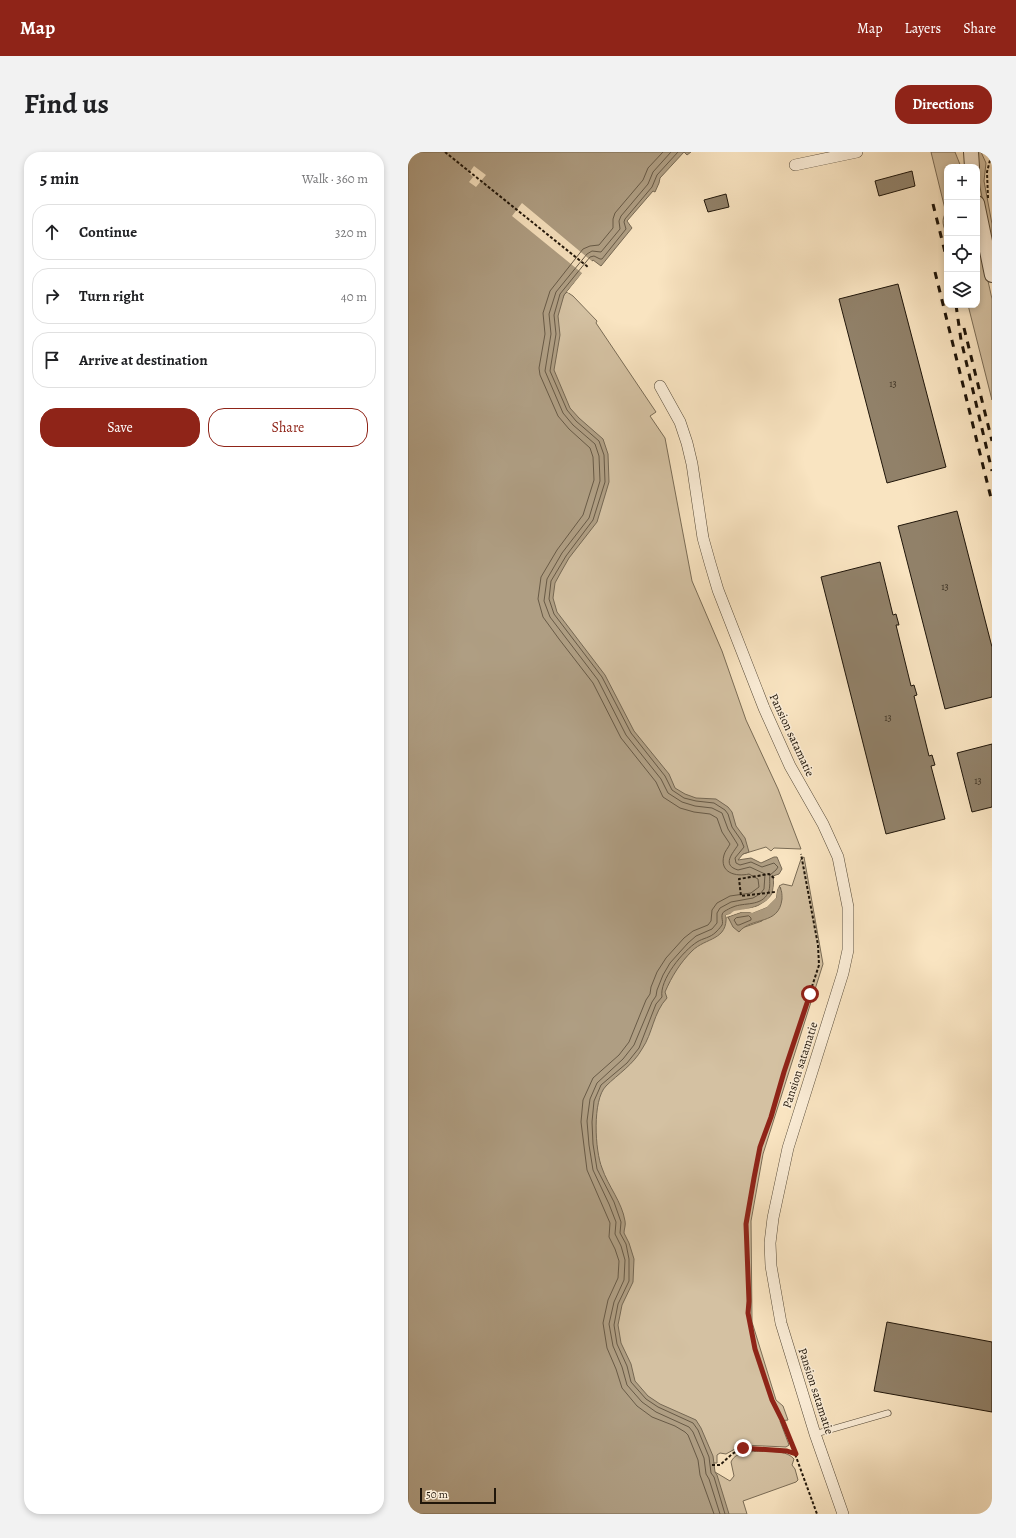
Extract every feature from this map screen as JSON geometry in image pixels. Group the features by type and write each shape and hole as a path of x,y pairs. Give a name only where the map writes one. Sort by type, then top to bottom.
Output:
{"street":[{"path":"795,165 857,152"},
{"path":"971,152 972,164"},
{"path":"984,204 992,276"},
{"name":"Pansion satamatie","path":"660,386 680,422 688,443 703,538 718,590 764,708 790,766 823,824 838,857 848,907 848,950 843,973 788,1148 773,1218 770,1244 771,1266 781,1323 843,1514"}],"lane":[{"path":"816,1434 888,1413"}],"path":[{"path":"445,152 588,267"},
{"path":"984,204 986,179 992,152"},
{"path":"801,854 818,945 819,965 771,1117 760,1147 746,1224 749,1301 748,1313 755,1349 772,1400 796,1454 817,1514"},
{"path":"774,878 770,874 739,878 741,896 775,892"},
{"path":"712,1465 720,1465 732,1454 743,1448 787,1451 796,1454"}],"shaded area":[{"path":"931,152 955,152 960,164 944,164 944,205"},
{"path":"976,152 981,152 986,163 984,181 992,224 992,249 980,187 980,164 977,164"},
{"path":"980,245 992,299 992,400 969,308 980,308"},
{"path":"567,292 573,296 597,321 596,323 656,412 650,416 665,438 692,581 722,651 746,720 778,789 801,849 774,848 771,851 766,847 743,854 696,824 544,621 537,354 564,295"},
{"path":"804,857 823,964 763,1154 751,1221 752,1322 776,1400 783,1406 788,1420 780,1421 789,1445 786,1447 742,1445 726,1454 720,1453 717,1455 717,1463 713,1463 609,1377 570,1129 637,1008 726,915 739,932 742,928 762,921 781,888 779,886 783,884 792,886 801,859"},
{"path":"746,1452 781,1452 791,1456 794,1459 792,1465 795,1469 798,1480 743,1501 747,1514 705,1514 715,1472 730,1481 734,1476 731,1462 733,1458"}],"water":[{"path":"408,152 684,152 660,178 655,192 653,191 627,221 632,228 601,266 593,260 564,295 558,316 560,335 554,370 570,408 603,439 608,454 609,482 597,522 569,558 555,583 553,598 557,612 605,675 634,731 669,774 675,788 696,798 716,799 728,807 732,812 736,826 745,838 749,852 743,854 738,860 751,858 761,863 777,857 782,869 779,874 773,876 773,891 768,900 758,906 726,915 724,930 715,938 698,946 680,965 673,975 665,992 667,998 659,1010 646,1043 634,1060 606,1086 602,1093 598,1102 596,1126 596,1138 600,1160 605,1175 621,1207 625,1222 624,1233 634,1259 633,1282 622,1305 618,1325 621,1343 631,1364 635,1381 648,1396 660,1404 696,1420 713,1456 715,1472 729,1514 408,1514"},
{"path":"684,152 691,152 687,155"},
{"path":"779,886 782,899 780,908 776,913 771,917 744,927 739,932 733,927 728,917 742,912 754,912 767,907 776,898"}],"pier":[{"path":"474,166 486,175 476,187 469,182 473,177 469,173"},
{"path":"522,203 594,263 569,293 567,292 582,273 512,216"},
{"path":"774,884 776,885 776,888 779,886 776,898 767,907 752,913 741,912 726,917 726,915 734,911 757,907 766,901 773,894"}],"building":[{"path":"912,171 915,186 879,196 875,181"},
{"path":"726,194 729,207 708,212 704,200"},
{"path":"898,284 946,467 887,483 839,299"},
{"path":"957,511 992,647 992,697 945,709 898,526"},
{"path":"880,562 893,615 896,614 899,625 896,625 911,686 914,685 917,695 914,696 929,756 932,755 935,765 931,766 945,819 886,834 821,577"},
{"path":"992,744 992,807 972,812 957,753"},
{"path":"887,1322 992,1342 992,1412 874,1391"}],"railway":[{"path":"933,204 944,248"},
{"path":"935,272 992,502"},
{"path":"956,308 961,340 992,471"},
{"path":"964,328 992,441"}],"route":[{"path":"743,1448 773,1449 796,1454 772,1400 752,1336 748,1313 749,1301 746,1224 760,1147 776,1103 778,1090 810,994"}]}
